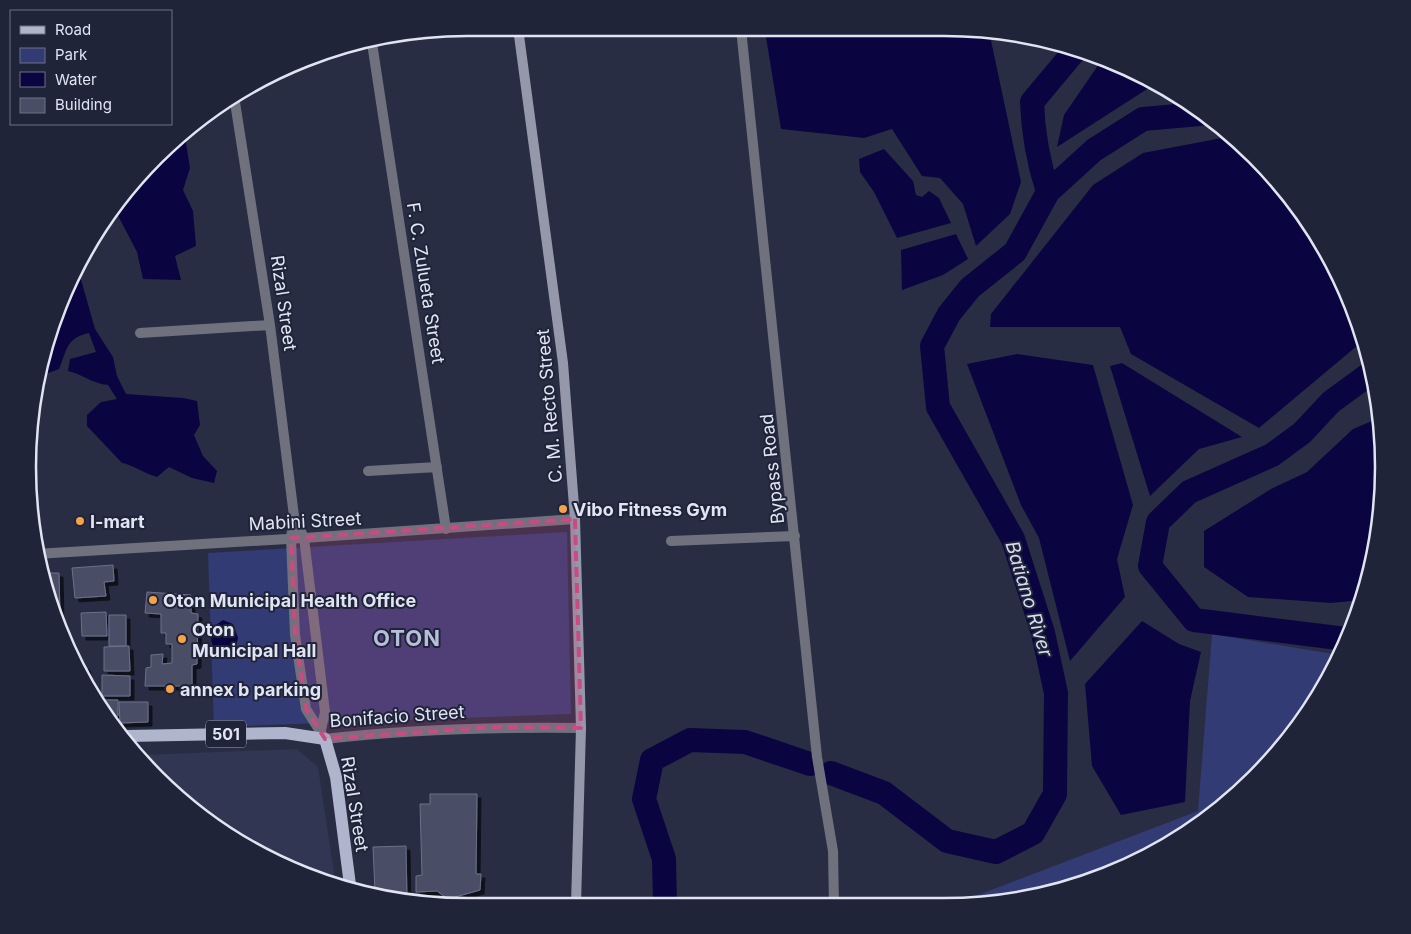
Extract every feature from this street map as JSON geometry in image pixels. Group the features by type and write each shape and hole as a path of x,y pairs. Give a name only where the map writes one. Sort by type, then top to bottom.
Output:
{"main road":[{"name":"C. M. Recto Street","path":"519,36 563,363 575,519 581,728 576,898"},
{"name":"Bonifacio Street","path":"131,736 323,734"},
{"name":"Rizal Street","path":"323,734 336,777 349,881"}],"street":[{"name":"Bypass Road","path":"742,36 817,758 833,851 834,898"},
{"name":"F. C. Zulueta Street","path":"373,47 446,529"},
{"name":"Rizal Street","path":"235,104 270,325 294,516 304,538 326,712 323,734"},
{"path":"140,333 270,325"},
{"path":"368,471 438,467"},
{"name":"Rizal Street","path":"294,516 290,538 295,634 306,709 323,734"},
{"name":"Mabini Street","path":"46,553 446,529 575,519"},
{"path":"671,541 795,536"},
{"name":"Bonifacio Street","path":"323,734 486,727 581,728"}],"highlighted area":[{"path":"575,519 581,728 495,727 325,739 306,709 295,635 291,538"}],"shaded area":[{"path":"297,749 318,767 334,877 276,853 228,825 183,791 146,755"}],"green space":[{"path":"567,532 571,714 214,727 208,553"},
{"path":"1212,634 1332,654 1302,706 1268,751 1228,791 1183,825 1135,853 1082,875 1028,889 973,897 1198,811"}],"water":[{"path":"944,36 991,39 1021,182 1010,214 976,246 963,204 940,178 922,176 892,129 864,138 781,129 766,37"},
{"path":"1098,65 1148,88 1057,147 1064,115"},
{"path":"1222,138 1249,162 1286,205 1317,252 1342,302 1357,346 1259,428 1131,354 1120,327 990,327 991,314 1093,185 1143,153"},
{"path":"186,141 190,168 183,190 193,211 196,246 175,256 181,280 143,279 137,252 118,215 162,162"},
{"path":"884,149 913,181 916,195 922,197 929,191 939,198 951,223 897,238 874,192 860,172 859,159"},
{"path":"956,234 968,259 943,275 902,290 901,250"},
{"path":"80,277 95,329 113,357 117,376 126,394 183,398 197,401 200,425 194,435 203,456 217,471 214,483 192,478 169,467 157,477 122,463 87,426 87,415 101,402 117,399 108,385 97,383 68,371 70,359 96,352 89,333 76,338 68,346 59,369 47,373 59,329"},
{"path":"1017,354 1093,365 1133,505 1117,559 1125,597 1070,661 1039,538 1021,505 967,364"},
{"path":"1122,363 1242,437 1199,449 1150,496 1110,366"},
{"path":"1372,421 1375,467 1371,523 1360,578 1353,601 1331,603 1248,597 1204,567 1204,531 1271,489 1307,472 1353,429"},
{"path":"223,620 233,624 238,638 234,652 224,657 214,652 211,640 213,627"},
{"path":"1142,621 1179,644 1201,652 1190,701 1185,802 1121,815 1092,766 1085,684"}],"building":[{"path":"113,565 114,581 104,582 106,596 75,598 72,568"},
{"path":"50,573 59,573 60,607"},
{"name":"Oton Municipal Hall","path":"147,592 191,595 191,613 198,614 197,664 192,665 192,686 145,686 146,668 151,667 151,655 163,654 162,664 172,663 172,644 166,644 166,633 161,633 161,614 145,613"},
{"path":"106,612 107,636 82,636 81,613"},
{"path":"109,615 126,615 126,646 109,646"},
{"path":"129,646 130,671 104,671 104,647"},
{"path":"102,675 130,676 130,696 102,695"},
{"path":"105,700 118,700 118,716 116,716"},
{"path":"119,702 148,702 148,722 120,722"},
{"path":"430,794 477,794 476,874 481,874 480,890 453,898 446,897 437,891 416,892 416,876 422,875 420,804 430,804"},
{"path":"406,846 407,893 375,887 373,847"}],"waterway":[{"name":"Batiano River","path":"831,773 884,793 947,841 996,852 1033,833 1055,794 1056,693 1043,633 1013,539 938,407 932,346 949,314 970,288 1015,252 1048,192 1037,147 1032,102 1071,56"},
{"name":"Batiano River","path":"1048,192 1094,150 1143,119 1191,115"},
{"name":"Batiano River","path":"1339,638 1194,620 1150,566 1158,522 1189,492 1272,455 1302,433 1331,402 1365,377"},
{"name":"Batiano River","path":"665,898 664,859 644,799 652,760 690,740 745,742 810,764"}],"place":[{"name":"Vibo Fitness Gym","path":"563,509"},
{"name":"I-mart","path":"80,521"},
{"name":"Oton Municipal Health Office","path":"153,600"},
{"name":"Oton Municipal Hall","path":"182,639"},
{"name":"annex b parking","path":"170,689"}],"district":[{"name":"OTON","path":"407,638"}]}
